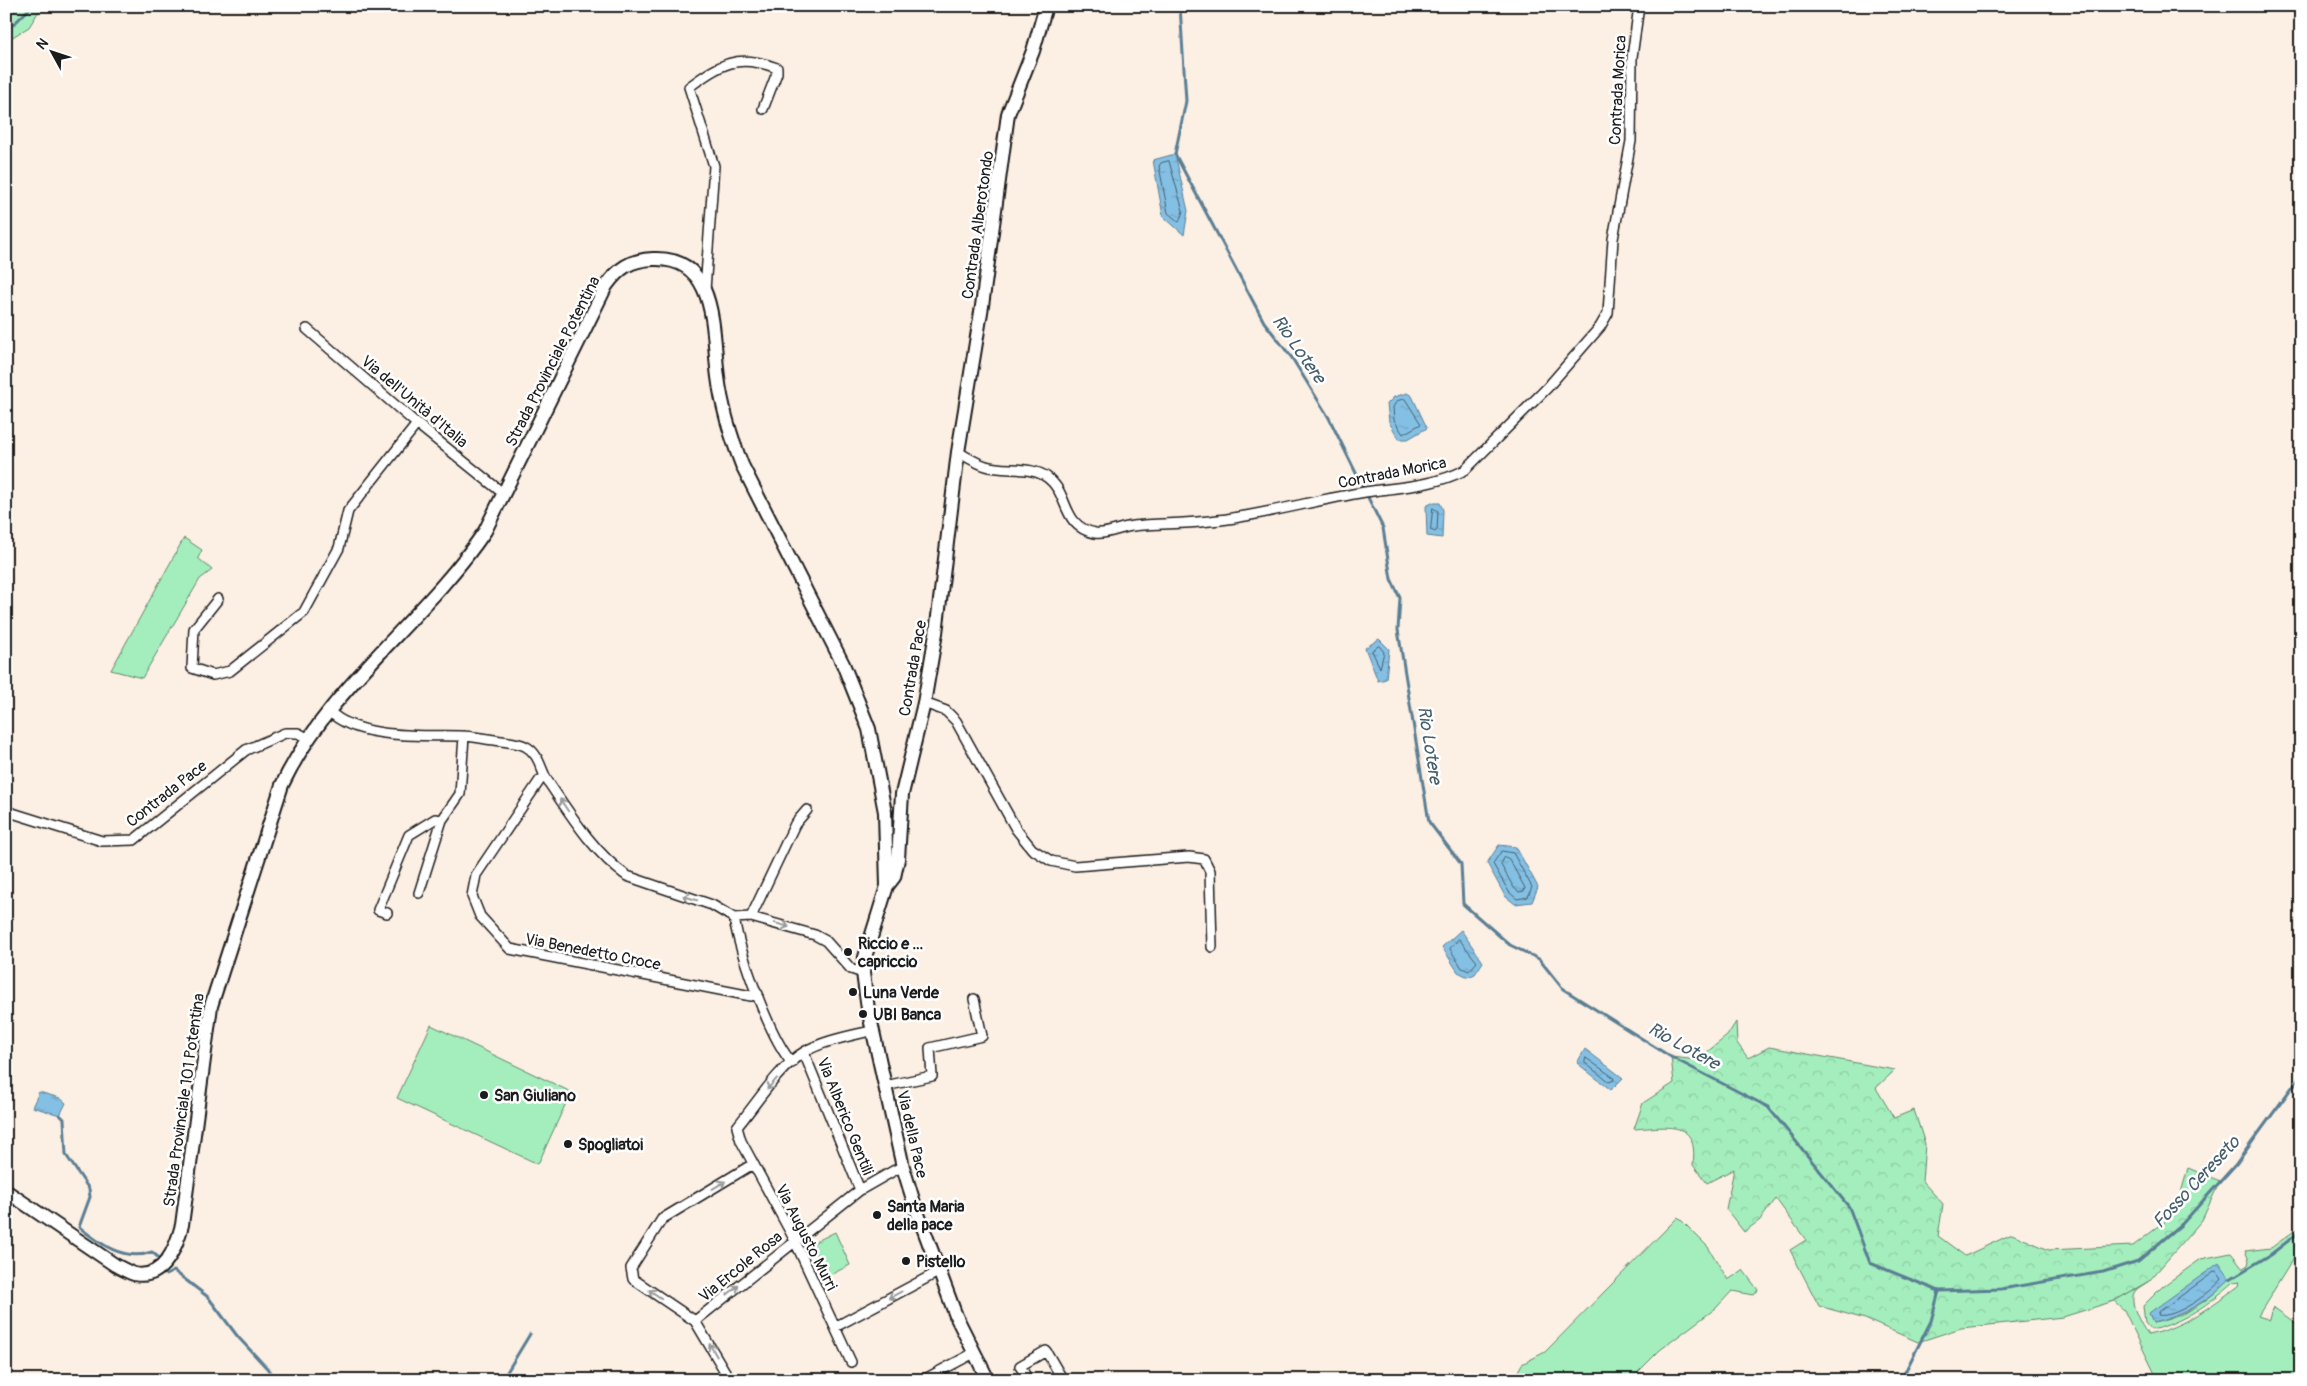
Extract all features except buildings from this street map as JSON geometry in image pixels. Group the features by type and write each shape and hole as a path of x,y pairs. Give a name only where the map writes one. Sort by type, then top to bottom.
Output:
{"main road":[{"name":"Contrada Alberotondo","path":"958,452 982,306 1008,114 1033,51 1046,6"},
{"name":"Strada Provinciale Potentina","path":"307,738 329,711 468,557 485,531 602,294 618,269 635,260 665,258 690,270 705,290 716,338 718,377 729,431 759,500 843,664 869,729 885,812 887,886"},
{"name":"Contrada Pace","path":"887,886 894,876 898,859 902,794 924,703 936,633 958,452"},
{"name":"Strada Provinciale 101 Potentina","path":"6,1191 115,1265 134,1274 158,1268 174,1253 182,1225 211,1006 282,785 307,738"},
{"name":"Via della Pace","path":"887,886 866,952 863,973 868,1009 903,1167 938,1272 988,1380"}],"street":[{"name":"Contrada Morica","path":"958,452 985,466 1006,470 1028,471 1045,476 1054,483 1070,517 1082,529 1098,533 1128,527 1237,518 1365,492 1419,485 1450,478 1465,470 1547,388 1600,327 1608,313 1613,239 1631,142 1632,57 1639,6"},
{"path":"705,290 714,166 689,87 712,70 733,60 746,59 762,62 776,68 778,73 763,109"},
{"name":"Via dell'Unità d'Italia","path":"307,329 417,424 504,494"},
{"path":"218,599 194,629 192,668 213,675 230,671 304,612 340,548 348,511 417,424"},
{"path":"924,703 946,711 956,722 1016,829 1032,849 1051,861 1075,866 1189,857 1204,859 1210,870 1212,947"},
{"path":"329,711 351,723 391,735 464,736 516,743 526,747 535,753 546,777 574,819 616,868 639,882 712,904 734,918 752,917 821,937 836,950 851,969 863,973"},
{"name":"Contrada Pace","path":"6,811 102,841 134,840 246,750 285,733 298,733 307,738"},
{"path":"418,892 442,820 460,794 464,736"},
{"name":"Via Benedetto Croce","path":"546,777 540,780 476,875 472,896 480,916 510,950 751,996 758,994"},
{"path":"752,917 794,824 807,810"},
{"path":"387,913 378,910 409,835 435,819 442,820"},
{"path":"734,918 738,940 758,994 784,1053 792,1063 804,1052 832,1040 874,1030"},
{"path":"885,1086 932,1076 930,1048 982,1036 974,999"},
{"name":"Via Alberico Gentili","path":"804,1052 860,1190"},
{"name":"Via Augusto Murri","path":"792,1063 737,1127 740,1141 794,1241 835,1326 850,1362"},
{"path":"730,1380 695,1321 633,1279 630,1274 631,1268 662,1219 753,1164"},
{"name":"Via Ercole Rosa","path":"695,1321 860,1190 903,1167"},
{"path":"835,1326 938,1272"},
{"path":"1028,1380 1020,1366 1046,1351 1063,1380"},
{"path":"922,1380 974,1353"}],"green space":[{"path":"18,6 42,6 29,27 6,41 6,18"},
{"path":"184,538 202,550 198,558 212,570 200,579 142,678 111,670"},
{"path":"1736,1022 1737,1043 1748,1058 1769,1047 1895,1070 1876,1088 1894,1118 1914,1110 1925,1144 1922,1181 1943,1204 1938,1236 1965,1256 2012,1234 2049,1250 2133,1246 2175,1214 2188,1168 2220,1181 2202,1220 2149,1281 2114,1301 2063,1317 1961,1328 1918,1342 1865,1319 1819,1306 1790,1250 1806,1240 1776,1199 1760,1220 1744,1232 1726,1209 1734,1169 1707,1183 1693,1165 1694,1150 1691,1140 1686,1133 1669,1127 1634,1129 1643,1103 1674,1083 1671,1057 1697,1060 1727,1036"},
{"name":"San Giuliano","path":"431,1025 571,1092 538,1164 397,1098"},
{"path":"1678,1217 1708,1247 1728,1280 1743,1270 1758,1290 1754,1295 1732,1291 1716,1308 1660,1350 1630,1380 1513,1380 1522,1364 1545,1352"},
{"path":"2301,1226 2301,1246 2258,1316 2270,1320 2273,1307 2301,1327 2301,1380 2158,1380 2124,1310 2114,1301 2149,1281 2133,1294 2134,1306 2139,1319 2148,1335 2173,1327 2207,1309 2239,1286 2240,1281 2234,1282 2196,1311 2163,1327 2151,1330 2145,1323 2143,1306 2163,1286 2201,1259 2231,1253 2243,1268 2248,1265 2249,1260 2245,1251 2271,1248","holes":["2229,1279 2185,1313 2153,1323"]},
{"path":"835,1232 850,1265 826,1277 811,1244"}],"water":[{"path":"1175,154 1188,211 1184,235 1163,216 1153,160"},
{"path":"1407,393 1412,396 1427,428 1408,439 1399,439 1389,422 1387,404 1394,397"},
{"path":"1432,503 1440,503 1443,510 1442,538 1427,536 1426,506"},
{"path":"1379,639 1389,649 1386,679 1378,681 1365,648"},
{"path":"1499,845 1516,847 1538,887 1532,902 1515,904 1505,896 1487,863"},
{"path":"1461,930 1483,962 1475,974 1468,977 1458,972 1442,947"},
{"path":"1585,1049 1623,1078 1611,1090 1577,1063"},
{"path":"39,1092 60,1098 66,1103 60,1115 32,1107"},
{"path":"2219,1263 2230,1279 2222,1287 2204,1301 2185,1312 2153,1323 2149,1313"}],"waterway":[{"path":"6,29 14,24 32,6"},
{"name":"Rio Lotere","path":"1180,6 1186,101 1175,154 1264,322 1292,358 1329,418 1383,528 1391,579 1400,598 1398,630 1429,822 1461,864 1463,904 1510,945 1539,959 1563,989 1671,1057 1768,1107 1849,1207 1870,1263 1939,1291 2001,1289 2103,1272 2138,1261 2182,1224 2236,1164 2301,1075"},
{"path":"60,1115 64,1119 66,1155 89,1189 90,1197 79,1227 113,1250 132,1255 152,1252 159,1258"},
{"path":"2230,1279 2270,1255 2301,1231"},
{"path":"166,1275 174,1271 208,1297 238,1337 278,1380"},
{"path":"1901,1380 1931,1321 1939,1291"},
{"path":"506,1380 507,1372 530,1334"}],"place":[{"name":"Riccio e ... capriccio","path":"848,952"},
{"name":"Luna Verde","path":"853,992"},
{"name":"UBI Banca","path":"863,1014"},
{"name":"San Giuliano","path":"484,1095"},
{"name":"Spogliatoi","path":"568,1144"},
{"name":"Santa Maria della pace","path":"877,1215"},
{"name":"Pistello","path":"906,1261"}],"water label":[{"name":"Fosso Cereseto","path":"2196,1182"}]}
